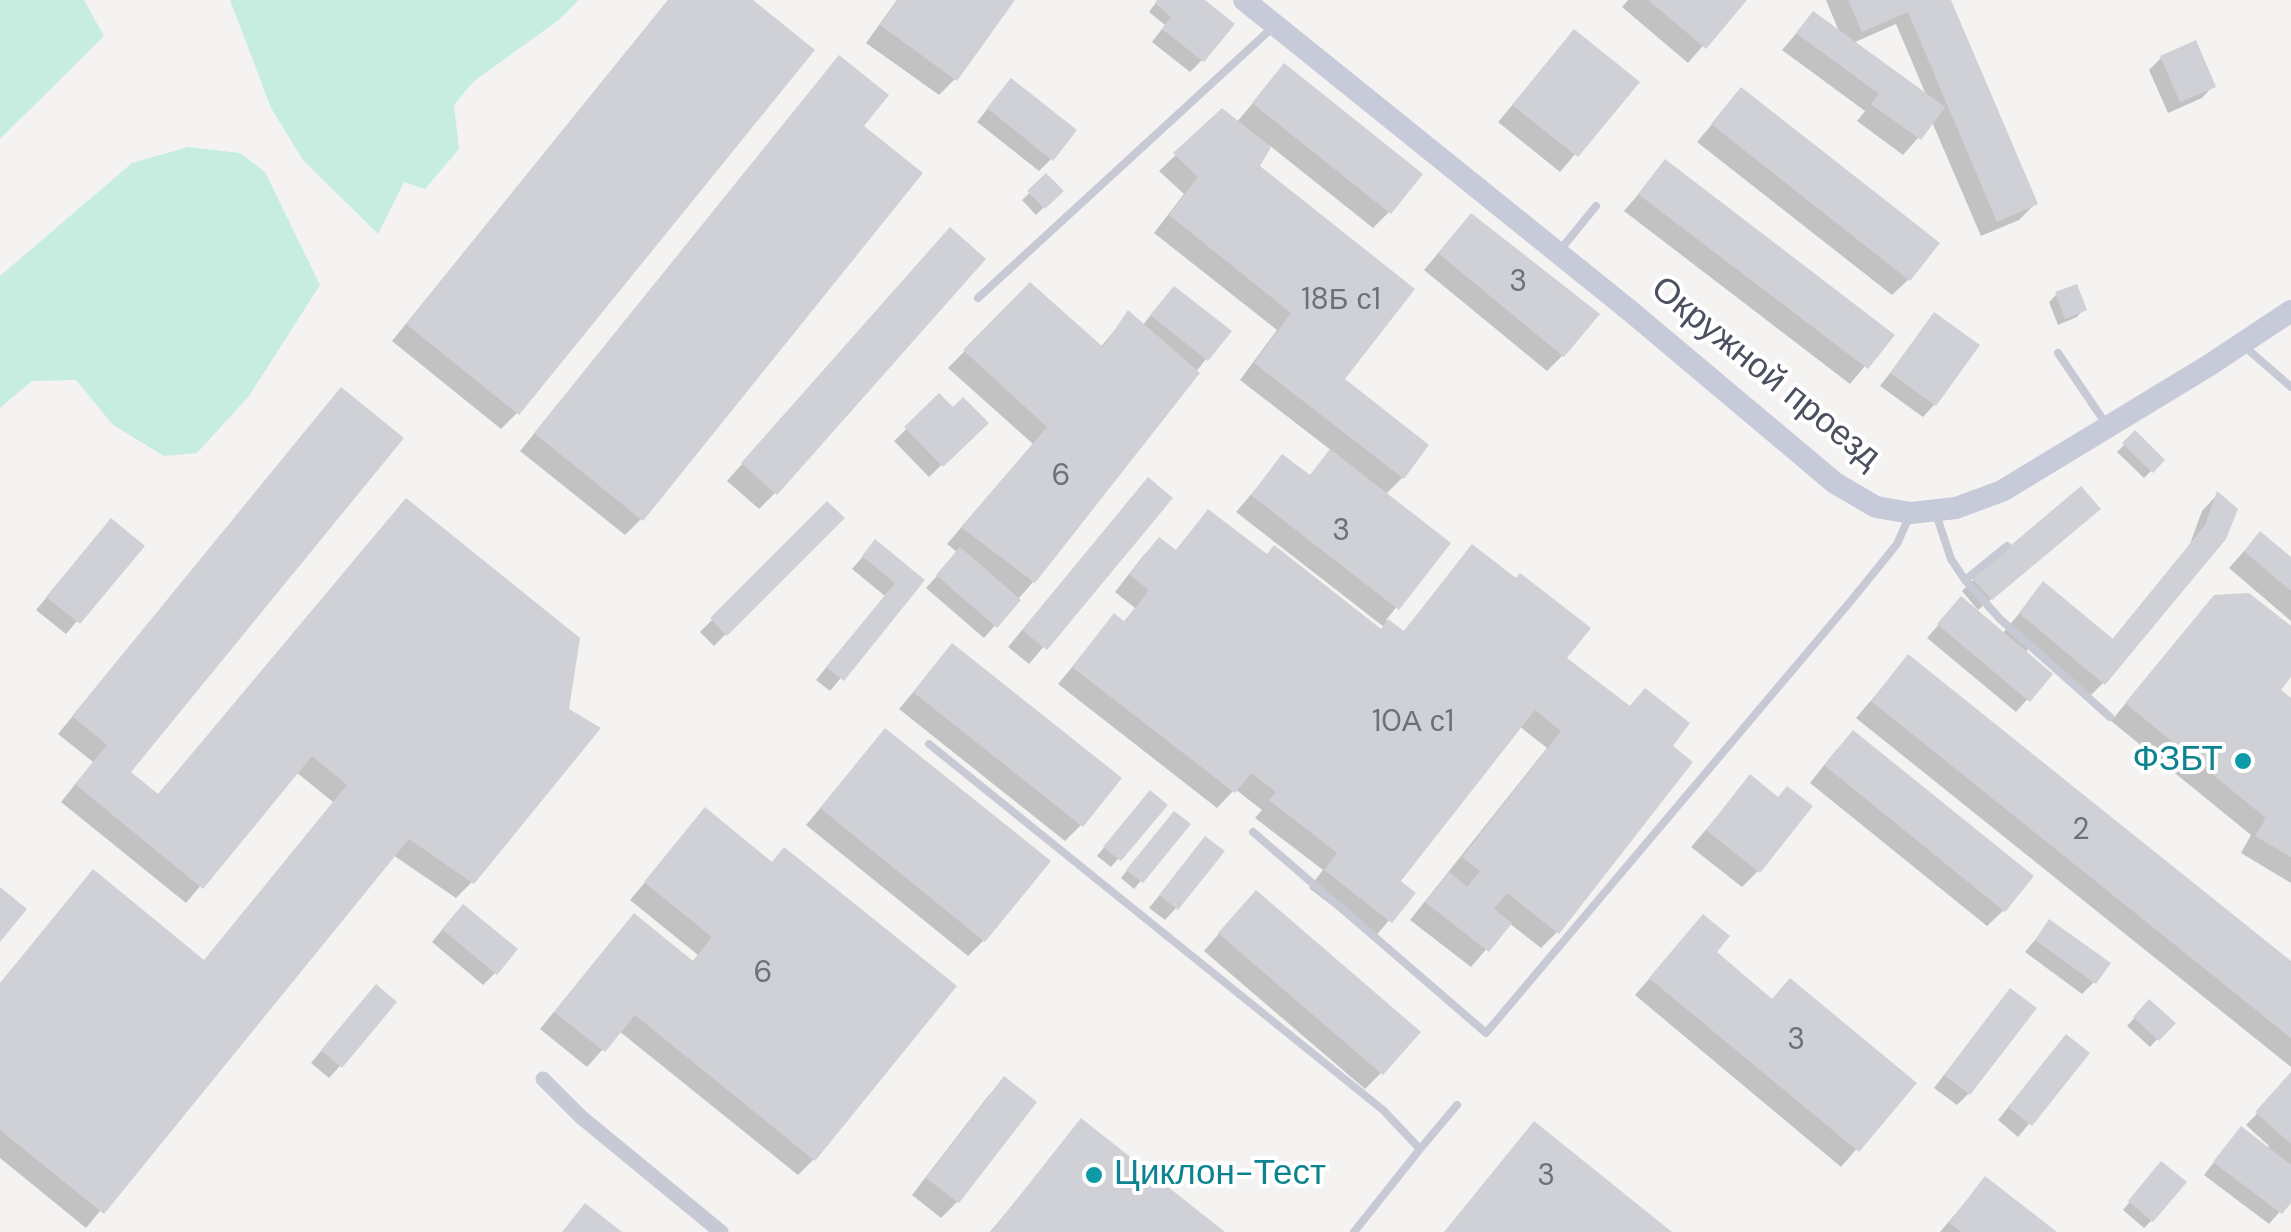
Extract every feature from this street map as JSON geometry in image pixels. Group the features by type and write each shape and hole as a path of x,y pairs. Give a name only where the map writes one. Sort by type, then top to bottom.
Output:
{"street":[{"name":"Окружной проезд","path":"1244,0 1558,252 1835,483 1876,508 1911,513 1956,508 2002,491 2291,312"},
{"path":"543,1079 582,1118 721,1232"}],"lane":[{"path":"978,298 1275,25"},
{"path":"1558,252 1596,206"},
{"path":"2241,344 2291,387"},
{"path":"2058,354 2108,427"},
{"path":"1935,510 1951,558 1965,580 2000,619 2110,717"},
{"path":"1253,832 1486,1033 1850,602 1897,544 1911,513"},
{"path":"1965,580 2006,546"},
{"path":"929,744 1383,1110 1420,1149"},
{"path":"1354,1232 1457,1105"}],"green space":[{"path":"0,0 84,0 104,36 0,139"},
{"path":"230,0 579,0 560,19 473,82 454,105 459,149 425,189 404,182 378,234 303,160 271,108"},
{"path":"188,147 240,153 265,172 320,285 249,396 197,453 164,456 113,425 76,380 32,381 0,408 0,276 132,163"}],"building":[{"path":"668,0 753,0 815,50 519,415 406,324"},
{"path":"898,0 1015,0 957,81 880,25"},
{"path":"1205,0 1235,24 1204,62 1162,29 1171,17 1155,3"},
{"path":"1648,0 1747,0 1706,49"},
{"path":"1848,0 1951,0 2038,204 1997,222 1908,12 1862,32"},
{"path":"1813,11 1945,107 1921,140 1871,104 1879,94 1796,33"},
{"path":"1574,29 1640,82 1578,157 1512,105"},
{"path":"2196,40 2216,87 2180,102 2160,56"},
{"path":"839,55 889,95 864,126 923,173 643,521 534,433"},
{"path":"1284,63 1423,174 1391,214 1252,103"},
{"path":"1011,78 1077,130 1053,161 987,108"},
{"path":"1741,87 1940,243 1910,281 1711,124"},
{"path":"1222,108 1271,147 1260,166 1415,289 1345,379 1429,445 1404,479 1254,363 1291,313 1169,215 1198,177 1173,153"},
{"path":"1665,159 1895,335 1868,369 1638,194"},
{"path":"1046,173 1064,191 1045,209 1027,191"},
{"path":"1471,213 1600,314 1564,357 1438,253"},
{"path":"950,227 986,259 777,495 741,463"},
{"path":"1030,282 1103,347 1128,310 1200,373 1035,583 961,527 1047,427 963,350"},
{"path":"2077,284 2087,310 2065,319 2055,292"},
{"path":"1174,286 1232,331 1208,361 1150,315"},
{"path":"1934,312 1980,345 1936,406 1890,373"},
{"path":"341,387 404,438 131,772 158,794 406,498 580,638 569,709 601,728 474,884 409,839 104,1214 0,1130 0,983 93,869 204,960 347,785 312,756 203,889 75,784 107,745 72,716"},
{"path":"939,393 953,407 963,397 989,423 943,467 904,427"},
{"path":"2135,430 2165,460 2153,473 2122,443"},
{"path":"1330,449 1451,543 1399,610 1251,495 1282,454 1310,475"},
{"path":"1148,477 1173,498 1047,650 1022,630"},
{"path":"2081,486 2101,509 1992,600 1972,578"},
{"path":"2217,491 2238,509 2226,539 2105,685 2019,613 2043,581 2113,639 2205,525"},
{"path":"827,501 845,518 727,636 710,618"},
{"path":"1208,509 1267,554 1274,545 1381,629 1388,619 1404,631 1472,544 1516,578 1520,573 1591,628 1567,658 1630,706 1645,688 1690,723 1673,746 1693,762 1559,934 1507,893 1494,909 1512,923 1489,952 1425,902 1449,872 1467,887 1480,871 1462,857 1561,731 1535,710 1401,881 1416,893 1392,923 1324,870 1337,853 1269,800 1276,792 1251,773 1235,793 1072,667 1114,613 1125,622 1149,590 1129,574 1159,537 1176,550"},
{"path":"111,518 145,546 80,624 46,597"},
{"path":"2260,531 2291,557 2291,591 2244,551"},
{"path":"875,539 925,580 844,681 826,667 895,583 862,556"},
{"path":"960,547 1021,600 997,628 936,575"},
{"name":"ФЗБТ","path":"2249,593 2291,626 2291,677 2281,690 2291,698 2291,857 2255,836 2266,818 2125,703 2214,595"},
{"path":"1961,596 2053,674 2030,702 1937,624"},
{"path":"952,643 1122,778 1083,827 913,692"},
{"path":"1908,654 2291,961 2291,1038 1871,701"},
{"path":"885,728 1051,861 985,942 820,808"},
{"path":"1853,730 2034,876 2005,912 1824,765"},
{"path":"1750,774 1778,797 1787,786 1813,806 1760,873 1706,830"},
{"path":"1150,790 1168,805 1121,861 1103,847"},
{"path":"705,807 772,862 784,847 957,986 815,1161 635,1015 605,1052 554,1012 634,913 693,961 712,937 644,882"},
{"path":"1174,811 1191,824 1143,883 1126,870"},
{"path":"1205,836 1225,851 1178,910 1159,895"},
{"path":"0,887 27,909 0,942"},
{"path":"1256,890 1421,1032 1383,1075 1218,933"},
{"path":"463,904 518,949 497,975 442,929"},
{"path":"1703,914 1730,936 1717,952 1772,999 1790,978 1917,1083 1859,1152 1649,978"},
{"path":"2049,919 2111,963 2096,984 2035,940"},
{"path":"376,984 397,1002 342,1068 321,1050"},
{"path":"2010,988 2037,1008 1970,1095 1944,1075"},
{"path":"2149,999 2176,1023 2159,1041 2133,1017"},
{"path":"2066,1034 2090,1053 2032,1126 2008,1107"},
{"path":"2291,1072 2291,1144 2255,1112"},
{"path":"1004,1076 1037,1102 959,1203 926,1178"},
{"name":"Циклон-Тест","path":"1081,1118 1225,1232 991,1232"},
{"path":"1534,1121 1672,1232 1444,1232"},
{"path":"2241,1126 2291,1165 2291,1203 2282,1214 2213,1162"},
{"path":"2161,1161 2187,1182 2153,1222 2128,1201"},
{"path":"1985,1176 2057,1232 1961,1232 1949,1223"},
{"path":"585,1203 622,1232 562,1232"}],"place":[{"name":"ФЗБТ","path":"2243,761"},
{"name":"Циклон-Тест","path":"1094,1175"}]}
